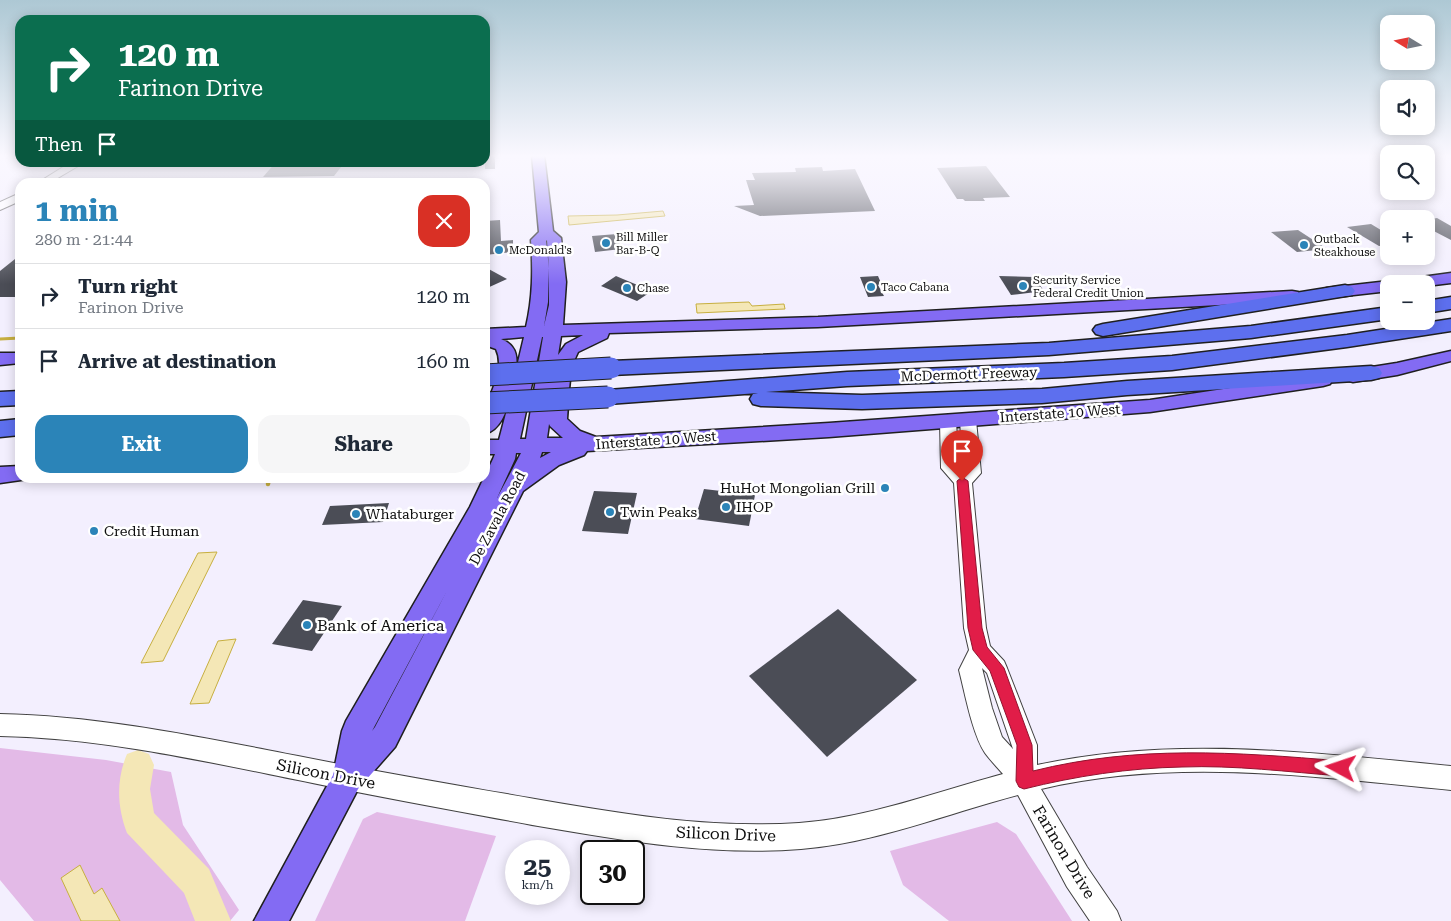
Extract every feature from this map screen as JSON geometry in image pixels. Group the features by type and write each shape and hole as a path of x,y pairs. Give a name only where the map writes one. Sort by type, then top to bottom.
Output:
{"highway":[{"path":"925,356 1041,340 1345,292"},
{"path":"1435,306 1451,303"},
{"name":"McDermott Freeway","path":"490,375 1049,349 1251,332 1380,314"},
{"name":"McDermott Freeway","path":"490,403 608,397 847,379 1064,370 1172,362 1347,341 1451,325"},
{"path":"666,393 784,401 862,402 1042,396 1127,388 1371,373"},
{"path":"0,384 15,385"},
{"path":"0,399 15,398"},
{"path":"0,428 15,426"}],"main road":[{"name":"De Zavala Road","path":"542,198 546,233"},
{"name":"De Zavala Road","path":"490,471 533,332 540,302 541,268 538,240 546,233"},
{"name":"De Zavala Road","path":"271,921 347,779 385,737 535,446 557,304 558,282 554,238 546,233"},
{"path":"1435,280 1451,278"},
{"path":"490,335 618,328 818,322 1168,304 1345,292 1380,287"},
{"path":"490,333 522,318 540,302"},
{"path":"557,304 572,319 618,328"},
{"path":"594,444 573,436 557,421 566,358 571,349 581,342 618,328"},
{"path":"490,338 503,346 508,358 495,414 490,422"},
{"name":"Interstate 10 West","path":"496,447 594,444 958,421 1150,406 1397,369 1451,356"},
{"path":"0,359 15,358"},
{"path":"513,488 551,460 594,444"},
{"path":"0,475 15,474"},
{"path":"481,508 484,483"},
{"name":"De Zavala Road","path":"347,779 356,731 481,508 487,483"}],"street":[{"path":"0,206 15,198"},
{"name":"Farinon Drive","path":"958,421 950,468 962,481 975,628 980,650 970,670 980,708 993,744 1024,781 1077,877 1107,921"},
{"name":"Silicon Drive","path":"0,725 69,728 198,748 347,779 626,828 691,835 764,836 817,834 913,814 1061,772 1119,763 1183,759 1250,761 1451,778"}],"shaded area":[{"path":"663,211 665,216 569,225 568,216 617,215"},
{"path":"749,302 752,306 784,304 785,309 697,313 696,304"},
{"path":"217,552 163,661 141,663 198,553"},
{"path":"236,639 209,703 190,704 218,641"},
{"path":"0,748 106,760 171,772 183,825 239,910 230,921 34,921 0,880"},
{"path":"377,812 496,836 465,921 315,921 363,819"},
{"path":"997,822 1016,834 1072,921 949,921 903,885 890,851"},
{"path":"80,865 94,894 102,888 120,921 81,921 61,878"}],"building":[{"path":"752,198 869,198 875,211 760,216 734,206 754,205"},
{"path":"984,198 985,201 965,201 957,199"},
{"path":"1435,218 1451,226 1451,240 1435,232"},
{"path":"500,220 501,241 513,240 513,252 490,254 490,221"},
{"path":"1371,224 1380,230 1380,246 1379,246 1347,227"},
{"name":"Outback Steakhouse","path":"1298,230 1327,249 1297,252 1271,232"},
{"name":"Bill Miller Bar-B-Q","path":"617,234 621,249 595,252 592,236"},
{"path":"15,259 15,297 0,297 0,271"},
{"path":"490,270 507,279 490,287"},
{"name":"Chase","path":"616,276 652,291 637,301 601,286"},
{"name":"Taco Cabana","path":"878,276 881,283 878,285 884,296 868,297 860,277"},
{"name":"Security Service Federal Credit Union","path":"999,276 1034,277 1044,291 1011,295"},
{"name":"IHOP","path":"704,489 755,495 749,526 695,519"},
{"name":"Twin Peaks","path":"594,491 637,493 628,534 582,531"},
{"name":"Whataburger","path":"389,503 383,522 322,525 330,506"},
{"name":"Bank of America","path":"303,600 342,606 312,651 272,644"},
{"path":"838,609 917,680 827,757 749,676"}],"waterway":[{"path":"0,339 15,338"},
{"path":"138,765 134,789 139,821 197,881 213,921"}],"place":[{"name":"Bill Miller Bar-B-Q","path":"606,243"},
{"name":"Outback Steakhouse","path":"1304,245"},
{"name":"McDonald's","path":"499,250"},
{"name":"Security Service Federal Credit Union","path":"1023,286"},
{"name":"Taco Cabana","path":"871,287"},
{"name":"Chase","path":"627,288"},
{"name":"HuHot Mongolian Grill","path":"885,488"},
{"name":"IHOP","path":"726,507"},
{"name":"Twin Peaks","path":"610,512"},
{"name":"Whataburger","path":"356,514"},
{"name":"Credit Human","path":"94,531"},
{"name":"Bank of America","path":"307,625"}],"route":[{"path":"962,481 975,628 980,650 996,668 1025,745 1024,781 1061,772 1119,763 1183,759 1250,761 1341,768"}]}
